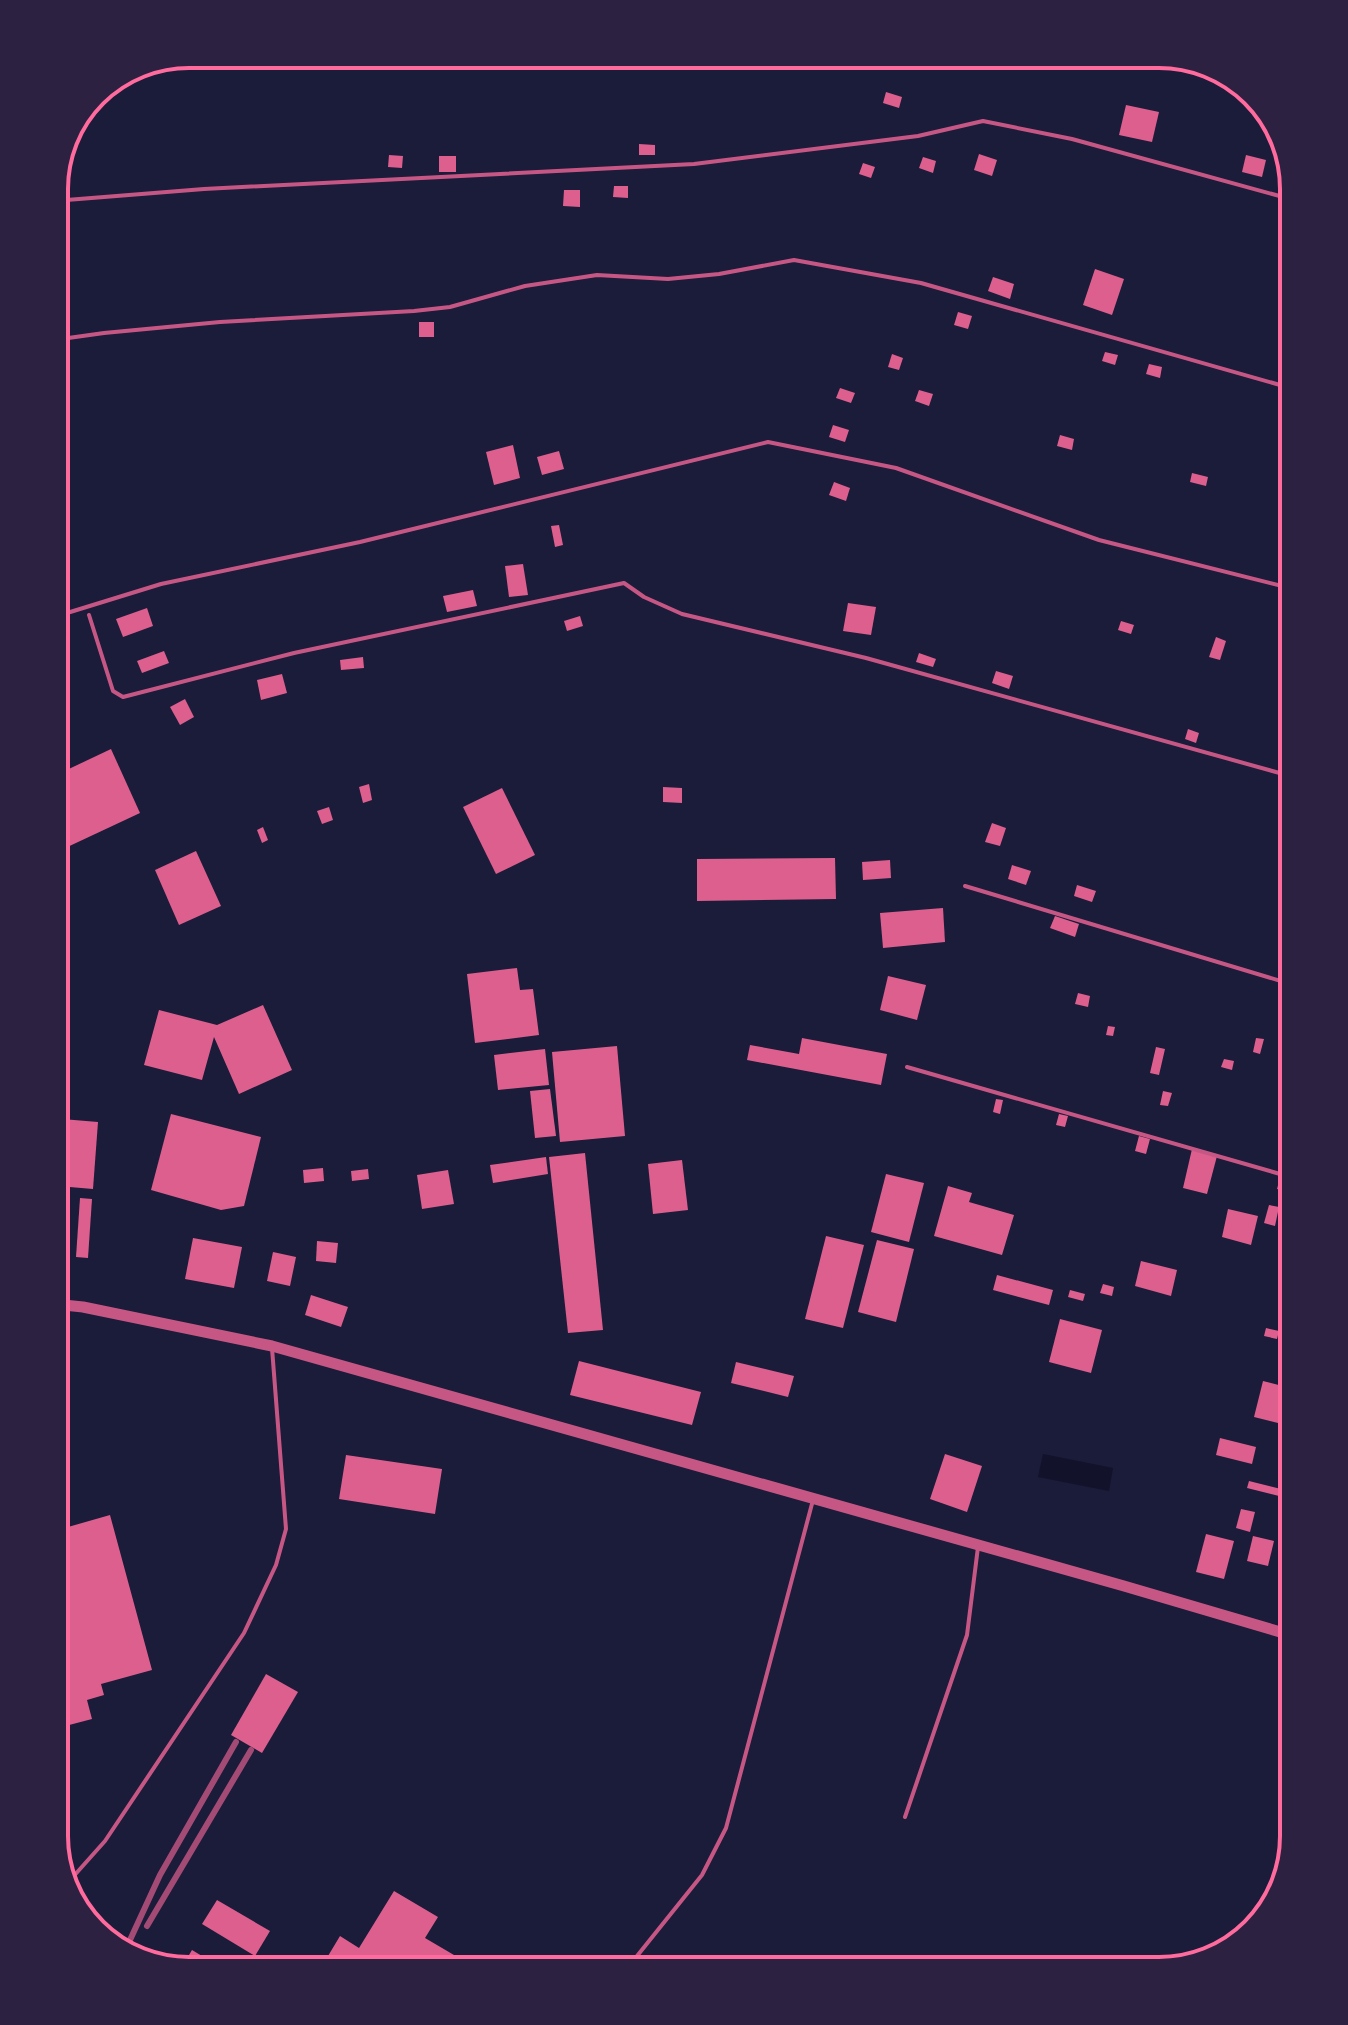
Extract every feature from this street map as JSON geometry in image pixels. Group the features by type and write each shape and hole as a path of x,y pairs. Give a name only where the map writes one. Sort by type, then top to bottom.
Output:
{"street":[{"path":"68,1305 272,1346 979,1544 1280,1632"}],"lane":[{"path":"68,200 220,188 694,164 918,136 983,121 1072,139 1280,196"},
{"path":"68,338 220,322 414,311 450,307 525,286 597,275 668,279 719,274 794,260 921,283 1280,385"},
{"path":"68,613 161,584 360,542 768,442 896,468 1099,540 1280,585"},
{"path":"89,615 113,691 123,697 294,653 624,583 644,597 682,614 866,658 1280,773"},
{"path":"965,886 1280,981"},
{"path":"907,1067 1280,1174"},
{"path":"75,1875 105,1841 244,1633 276,1565 286,1529 272,1346"},
{"path":"636,1957 702,1875 726,1828 813,1498"},
{"path":"905,1817 967,1635 979,1544"}],"shaded area":[{"path":"1043,1454 1113,1468 1109,1491 1038,1477"}],"building":[{"path":"886,92 902,97 899,108 883,103"},
{"path":"1126,105 1159,112 1152,142 1119,135"},
{"path":"639,144 655,145 655,155 639,155"},
{"path":"979,154 997,160 992,176 974,170"},
{"path":"389,155 403,156 402,168 388,167"},
{"path":"1246,155 1266,160 1262,177 1242,172"},
{"path":"439,156 456,156 456,172 439,172"},
{"path":"923,157 936,161 933,173 919,168"},
{"path":"863,163 875,167 871,178 859,174"},
{"path":"614,186 628,186 628,198 613,197"},
{"path":"564,190 580,190 580,207 563,206"},
{"path":"1095,269 1124,279 1112,315 1083,305"},
{"path":"993,277 1014,284 1010,299 988,291"},
{"path":"958,312 972,316 968,329 954,325"},
{"path":"419,322 434,322 434,337 419,337"},
{"path":"1105,352 1118,355 1115,365 1102,361"},
{"path":"892,354 903,358 899,370 888,367"},
{"path":"1149,364 1162,367 1160,378 1146,374"},
{"path":"840,388 855,393 851,403 836,398"},
{"path":"919,390 933,394 929,406 915,401"},
{"path":"833,425 849,430 845,442 829,437"},
{"path":"1060,435 1074,439 1072,450 1057,446"},
{"path":"513,445 520,478 494,485 486,452"},
{"path":"559,451 564,469 542,475 537,457"},
{"path":"1192,473 1208,477 1206,486 1190,482"},
{"path":"834,482 850,488 846,501 829,495"},
{"path":"559,525 563,545 555,547 551,526"},
{"path":"523,564 528,595 509,597 505,566"},
{"path":"473,590 477,606 447,612 443,596"},
{"path":"848,603 876,607 871,635 843,631"},
{"path":"147,608 153,626 123,637 116,619"},
{"path":"580,616 583,626 567,631 564,621"},
{"path":"1121,621 1134,625 1131,634 1118,630"},
{"path":"1216,637 1226,641 1220,660 1209,657"},
{"path":"164,651 169,663 142,673 137,661"},
{"path":"919,653 936,659 933,667 916,662"},
{"path":"363,657 364,668 341,670 340,660"},
{"path":"996,671 1013,676 1009,689 992,683"},
{"path":"282,674 287,693 261,700 257,680"},
{"path":"185,699 194,717 180,725 170,707"},
{"path":"1188,729 1199,733 1196,743 1185,739"},
{"path":"111,749 140,813 68,847 68,769"},
{"path":"369,784 372,800 363,803 359,787"},
{"path":"663,787 682,788 682,803 663,802"},
{"path":"502,788 535,855 496,874 463,807"},
{"path":"329,807 333,820 322,824 317,811"},
{"path":"992,823 1006,828 1000,846 985,842"},
{"path":"263,827 268,840 262,843 257,830"},
{"path":"196,851 221,906 179,925 155,870"},
{"path":"835,858 836,899 697,901 697,859"},
{"path":"890,860 891,878 863,880 862,862"},
{"path":"1012,865 1031,871 1026,885 1008,879"},
{"path":"1077,885 1096,891 1092,902 1074,896"},
{"path":"943,908 945,942 883,948 880,913"},
{"path":"1055,916 1079,924 1075,937 1050,928"},
{"path":"517,968 520,990 533,989 539,1035 475,1043 467,974"},
{"path":"888,976 926,985 917,1020 880,1010"},
{"path":"1078,993 1090,996 1088,1007 1075,1004"},
{"path":"263,1005 292,1070 239,1094 214,1037 202,1080 144,1065 159,1010 217,1025"},
{"path":"1108,1026 1115,1027 1113,1036 1106,1035"},
{"path":"802,1038 887,1054 881,1085 747,1060 750,1045 799,1054"},
{"path":"1256,1038 1264,1039 1260,1054 1253,1052"},
{"path":"617,1046 625,1136 560,1142 552,1052"},
{"path":"1156,1047 1165,1049 1159,1075 1150,1073"},
{"path":"545,1049 549,1085 498,1090 494,1055"},
{"path":"1224,1059 1234,1061 1232,1070 1221,1067"},
{"path":"550,1089 556,1136 535,1138 530,1091"},
{"path":"1163,1091 1172,1093 1168,1106 1160,1105"},
{"path":"996,1099 1003,1100 1000,1114 993,1112"},
{"path":"171,1114 261,1137 244,1206 221,1210 151,1190"},
{"path":"1059,1114 1068,1116 1065,1127 1056,1125"},
{"path":"68,1120 98,1122 93,1189 68,1187"},
{"path":"1139,1136 1150,1139 1146,1154 1135,1151"},
{"path":"1192,1149 1217,1156 1207,1194 1183,1188"},
{"path":"585,1153 603,1330 568,1333 549,1157"},
{"path":"546,1157 548,1174 493,1183 490,1165"},
{"path":"682,1160 688,1210 653,1214 648,1164"},
{"path":"323,1168 324,1181 304,1183 303,1170"},
{"path":"368,1169 369,1179 352,1181 351,1171"},
{"path":"448,1170 454,1204 422,1209 417,1175"},
{"path":"886,1174 924,1183 909,1242 871,1232"},
{"path":"948,1186 972,1193 969,1202 1014,1215 1002,1255 934,1236"},
{"path":"80,1198 92,1199 88,1258 76,1257"},
{"path":"1269,1205 1279,1207 1275,1226 1264,1223"},
{"path":"1228,1209 1258,1216 1251,1245 1222,1237"},
{"path":"826,1236 864,1245 843,1328 805,1319"},
{"path":"193,1238 242,1247 234,1288 185,1279"},
{"path":"877,1240 914,1249 896,1322 858,1312"},
{"path":"317,1241 338,1243 336,1263 316,1261"},
{"path":"273,1252 296,1257 290,1286 267,1281"},
{"path":"1141,1261 1177,1270 1171,1296 1135,1286"},
{"path":"997,1275 1053,1290 1049,1305 993,1290"},
{"path":"1103,1284 1114,1287 1112,1296 1100,1293"},
{"path":"1070,1290 1085,1294 1083,1301 1068,1297"},
{"path":"311,1295 348,1307 341,1327 305,1315"},
{"path":"1060,1319 1102,1330 1091,1373 1049,1362"},
{"path":"1266,1328 1279,1331 1277,1339 1264,1336"},
{"path":"579,1361 701,1392 692,1425 570,1395"},
{"path":"736,1362 794,1376 788,1397 731,1383"},
{"path":"1263,1381 1280,1385 1280,1424 1254,1417"},
{"path":"1220,1438 1256,1447 1252,1464 1216,1455"},
{"path":"945,1454 982,1466 967,1512 930,1499"},
{"path":"346,1455 442,1469 435,1514 339,1499"},
{"path":"1249,1481 1280,1489 1280,1496 1247,1488"},
{"path":"1241,1509 1255,1512 1250,1532 1236,1528"},
{"path":"110,1515 152,1670 101,1684 104,1695 87,1700 92,1719 68,1725 68,1527"},
{"path":"1206,1534 1234,1541 1224,1579 1196,1572"},
{"path":"1253,1536 1274,1541 1268,1566 1247,1561"},
{"path":"266,1674 298,1692 262,1753 231,1735"},
{"path":"394,1891 438,1917 425,1938 454,1955 327,1957 340,1936 359,1948"},
{"path":"217,1900 270,1931 255,1956 202,1924"},
{"path":"192,1950 204,1957 188,1957"}],"railway":[{"path":"129,1941 160,1875 236,1742"},
{"path":"147,1926 251,1750"}]}
